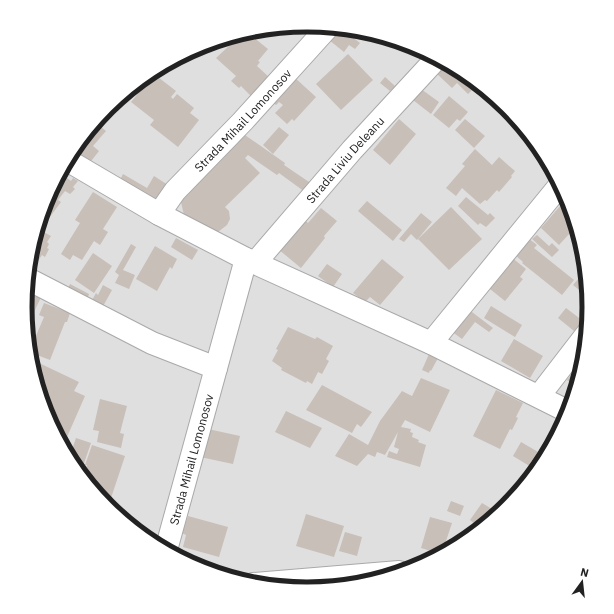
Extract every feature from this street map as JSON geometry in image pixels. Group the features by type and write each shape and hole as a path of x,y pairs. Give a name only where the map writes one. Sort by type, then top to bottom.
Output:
{"street":[{"name":"Strada Mihail Lomonosov","path":"159,214 175,191 243,121 323,33"},
{"name":"Strada Liviu Deleanu","path":"250,261 433,62"},
{"path":"73,163 159,214 250,261 431,343 562,409"},
{"path":"431,343 556,190"},
{"name":"Strada Mihail Lomonosov","path":"168,544 216,368 250,261"},
{"path":"33,282 152,343 216,368"},
{"path":"539,396 580,343"},
{"path":"289,581 373,574"}],"shaded area":[{"path":"307,32 343,34 378,41 429,60 460,78 488,100 514,126 536,154 554,185 573,236 580,271 582,307 580,343 573,378 554,429 536,460 514,488 488,514 460,536 429,554 378,573 343,580 307,582 271,580 253,577 236,573 185,554 154,536 126,514 100,488 78,460 60,429 53,412 41,378 34,343 32,307 34,271 37,253 41,236 60,185 78,154 100,126 126,100 154,78 185,60 202,53 236,41 271,34"}],"building":[{"path":"334,34 343,34 350,35 360,43 355,49 349,45 344,52 329,40"},
{"path":"253,37 268,49 258,61 260,62 257,66 270,78 252,97 241,86 239,88 231,81 236,76 216,58 236,41"},
{"path":"348,54 373,80 341,110 316,84"},
{"path":"442,68 460,78 473,89 468,94 457,83 452,88 436,73"},
{"path":"157,76 176,91 171,97 173,99 177,94 194,108 190,113 199,120 178,147 150,125 154,120 131,102 145,85"},
{"path":"294,77 316,97 294,121 292,119 287,124 275,113 283,105 279,102 276,105 272,102"},
{"path":"385,77 395,86 390,91 380,83"},
{"path":"421,89 439,102 431,114 413,100"},
{"path":"449,96 468,112 460,121 457,119 449,128 433,115"},
{"path":"399,119 416,134 390,165 373,150"},
{"path":"465,119 485,136 474,148 455,130"},
{"path":"100,126 106,131 93,146 99,151 88,165 76,158"},
{"path":"279,127 289,135 273,154 263,145"},
{"path":"242,133 312,184 305,192 279,173 277,175 248,155 245,158 260,173 225,207 229,211 230,219 227,225 218,232 184,215 180,198"},
{"path":"475,149 492,165 499,157 515,171 511,176 512,177 499,192 497,190 487,201 485,200 480,204 462,188 456,196 446,188 465,166 462,164"},
{"path":"123,174 147,188 154,176 168,185 152,204 119,182"},
{"path":"65,176 71,181 73,178 78,181 73,187 75,189 70,194 65,191 58,200 61,202 46,223"},
{"path":"93,192 117,207 103,229 108,232 100,245 94,241 82,260 73,255 70,260 61,254 80,223 75,220"},
{"path":"466,197 488,215 490,213 495,218 486,227 480,223 478,225 458,206"},
{"path":"367,201 402,230 393,241 358,211"},
{"path":"562,204 573,235 570,233 559,245 541,228"},
{"path":"451,207 482,239 449,270 418,239"},
{"path":"321,208 337,221 301,268 278,249 305,220 308,223"},
{"path":"421,213 432,222 417,240 411,234 404,242 399,239"},
{"path":"43,231 51,236 47,242 49,244 47,248 49,249 45,257 42,255 35,266"},
{"path":"537,235 549,246 552,243 559,250 552,257 532,239"},
{"path":"176,238 198,250 192,260 171,247"},
{"path":"528,238 537,245 534,248 574,280 562,295 522,263 523,262 514,254"},
{"path":"131,244 136,247 123,270 135,275 129,289 115,283 119,275 115,272"},
{"path":"155,246 177,259 172,269 170,267 157,291 136,279"},
{"path":"93,253 112,266 94,293 75,280"},
{"path":"511,257 526,269 520,277 523,279 505,301 490,289 507,268 504,265"},
{"path":"382,259 404,277 380,305 370,297 365,302 353,293"},
{"path":"327,264 342,274 333,287 318,276"},
{"path":"578,279 581,282 581,292 573,285"},
{"path":"70,284 89,294 87,300 66,293"},
{"path":"103,285 112,290 101,310 90,304 96,293 98,295"},
{"path":"33,293 42,295 32,315"},
{"path":"44,303 70,313 50,360 36,355 34,341 44,317 39,315"},
{"path":"491,306 522,325 515,337 484,318"},
{"path":"566,308 581,320 581,323 574,331 558,318"},
{"path":"468,309 493,328 489,332 475,322 462,339 451,331"},
{"path":"288,327 315,339 317,337 333,346 326,359 329,361 322,374 318,372 312,384 307,381 306,383 281,370 282,368 272,361 278,350 276,349"},
{"path":"514,339 543,356 530,378 501,361"},
{"path":"429,354 438,358 429,373 422,370"},
{"path":"577,361 575,370 572,367"},
{"path":"39,363 79,382 74,391 85,396 67,437 64,436 60,429 53,412 38,365"},
{"path":"575,370 571,383 567,380"},
{"path":"421,378 450,390 430,432 405,420 401,427 411,429 410,432 413,433 412,437 419,440 418,442 426,445 420,467 387,457 389,451 397,454 399,449 394,447 398,432 385,455 377,452 375,457 368,454 357,466 335,456 349,434 368,445 380,421 402,391 412,396"},
{"path":"322,385 372,412 361,427 357,424 352,433 306,410"},
{"path":"496,390 523,403 516,417 518,418 512,430 510,429 500,449 473,436"},
{"path":"100,399 127,406 120,433 124,434 121,448 97,442 99,431 93,430"},
{"path":"286,411 322,428 310,448 275,432"},
{"path":"208,429 240,436 233,464 200,457"},
{"path":"76,438 91,443 83,466 78,460 72,449"},
{"path":"521,442 540,453 531,467 513,456"},
{"path":"92,445 125,456 111,499 85,470 87,465 85,465"},
{"path":"451,501 464,506 460,516 447,511"},
{"path":"482,503 492,509 495,505 496,506 475,524 470,520"},
{"path":"306,514 344,526 334,557 296,546"},
{"path":"188,516 228,527 219,557 183,547 186,535 182,533"},
{"path":"430,517 452,523 446,544 433,552 421,548"},
{"path":"345,532 362,537 357,556 339,551"}]}
